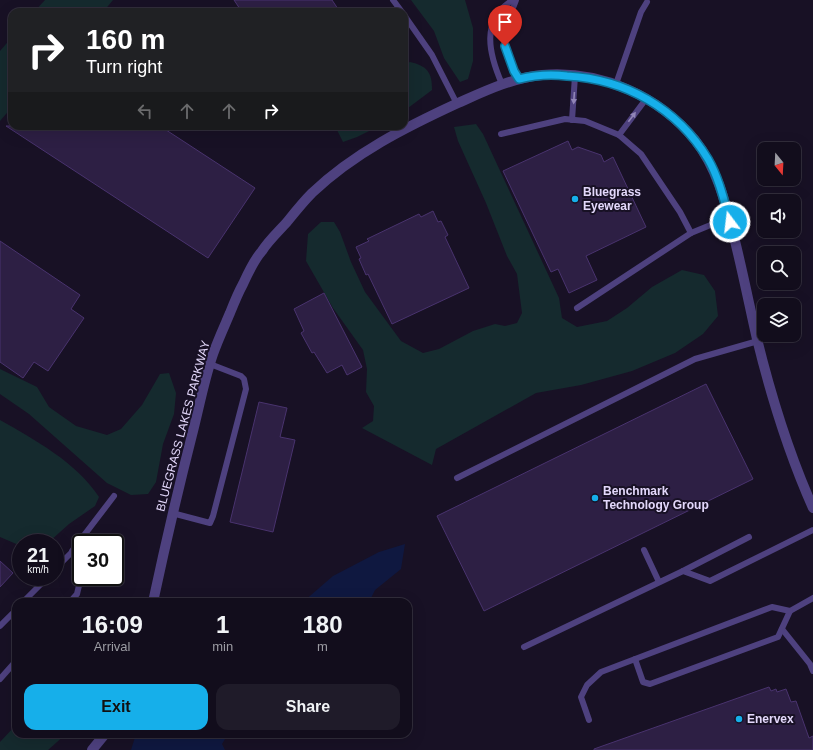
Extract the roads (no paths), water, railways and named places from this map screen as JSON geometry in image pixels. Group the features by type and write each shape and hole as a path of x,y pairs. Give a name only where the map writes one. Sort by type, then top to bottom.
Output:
{"street":[{"name":"BLUEGRASS LAKES PARKWAY","path":"408,127 502,84 519,79 543,75 591,78 616,84 646,99 668,113 682,126 709,160 719,183 730,222 757,337"},
{"name":"BLUEGRASS LAKES PARKWAY","path":"154,598 172,513 213,353 241,286 260,252 310,195 345,165 402,130"},
{"name":"BLUEGRASS LAKES PARKWAY","path":"758,342 787,444 813,508"},
{"path":"92,750 102,738"}],"lane":[{"path":"515,0 504,35 507,55 519,79"},
{"path":"502,84 495,68 491,50 490,32 492,24 499,12 506,5 515,0"},
{"path":"616,84 641,12 647,2"},
{"path":"408,21 432,55 457,104"},
{"path":"572,120 575,76"},
{"path":"619,135 646,99"},
{"path":"501,134 565,119 585,122 619,135 642,154 680,212 691,233"},
{"path":"576,308 691,233 713,224 730,222"},
{"path":"457,478 695,359 757,341"},
{"path":"172,513 210,523 246,389 244,379 241,376 210,364"},
{"path":"86,534 114,496"},
{"path":"683,571 710,581 813,530"},
{"path":"524,647 683,571 749,537"},
{"path":"644,550 659,582"},
{"path":"64,560 72,552"},
{"path":"28,598 39,586"},
{"path":"74,598 77,594 79,586"},
{"path":"589,720 581,697 587,684 602,672 772,607 790,610 813,598"},
{"path":"635,660 643,682 650,684 778,637 790,610"},
{"path":"0,626 12,614"},
{"path":"782,628 810,664 813,671"},
{"path":"0,679 12,666"}],"water":[{"path":"405,544 401,569 375,590 371,598 308,598 333,576 379,552"},
{"path":"135,738 226,738 222,744 225,750 131,750"}],"place":[{"name":"Bluegrass Eyewear","path":"575,199"},
{"name":"Benchmark Technology Group","path":"595,498"},
{"name":"Enervex","path":"739,719"}]}
